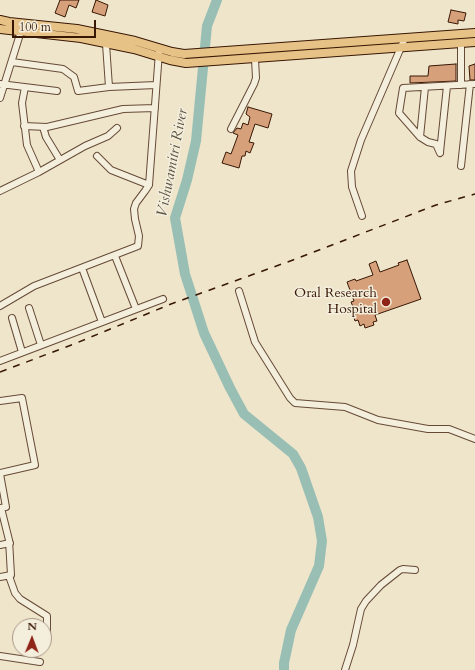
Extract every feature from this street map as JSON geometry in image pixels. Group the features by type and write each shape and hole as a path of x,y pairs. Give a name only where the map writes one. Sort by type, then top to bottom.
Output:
{"main road":[{"path":"0,20 77,29 135,41 159,53 186,63 475,42"},
{"path":"0,29 81,38 159,53 172,52 184,54 475,33"}],"street":[{"path":"0,98 2,85 12,62 20,31"},
{"path":"362,216 352,187 351,171 361,140 405,38"},
{"path":"461,43 462,85"},
{"path":"106,44 109,87"},
{"path":"0,306 34,286 138,246 139,236 134,208 148,185 159,53"},
{"path":"231,129 254,84 256,78 255,59"},
{"path":"12,62 63,69 74,77 78,91 109,87 156,85"},
{"path":"447,86 440,153 436,144 428,142 420,137 399,113 403,88 473,84 461,166"},
{"path":"2,85 58,91"},
{"path":"25,87 22,103 24,126 28,150 39,172"},
{"path":"420,137 425,87"},
{"path":"24,126 42,127 124,109 155,108"},
{"path":"42,127 46,137 60,160"},
{"path":"0,191 39,172 85,146 108,136 117,128"},
{"path":"97,156 111,170 148,185"},
{"path":"115,256 136,309"},
{"path":"82,268 102,322"},
{"path":"239,291 255,342 295,404 346,407 378,420 428,428 449,429 475,439"},
{"path":"0,361 163,299"},
{"path":"29,308 41,345"},
{"path":"12,318 22,352"},
{"path":"0,401 22,398 35,464 0,473 6,507 0,508 10,543 11,575 9,576 15,593 20,599 47,616 48,618"},
{"path":"0,544 10,543"},
{"path":"345,670 353,645 361,609 366,601 381,585 400,570 415,570"},
{"path":"0,577 9,576"},
{"path":"0,656 40,662"}],"building":[{"path":"60,0 79,0 76,8 69,5 65,17 55,13"},
{"path":"96,0 108,5 105,16 92,12"},
{"path":"451,10 466,13 464,21 458,20 458,24 448,22"},
{"path":"456,64 456,81 410,83 410,76 428,76 429,66"},
{"path":"475,64 475,80 470,80 469,66"},
{"path":"248,107 272,114 268,128 255,124 249,142 254,143 250,153 246,151 245,156 242,156 239,168 222,163 226,152 231,154 234,146 238,135 233,133 237,128 241,129 243,123 248,125 250,117 246,114"},
{"path":"407,260 421,299 375,315 377,321 373,322 374,325 365,328 364,324 360,326 358,320 355,321 353,315 356,314 351,302 354,301 347,282 355,279 356,281 373,275 369,264 376,261 380,272 399,265 398,263"}],"waterway":[{"name":"Vishwamitri River","path":"217,0 207,26 196,141 187,180 175,218 185,274 204,333 230,388 244,414 293,454 301,468 318,517 322,541 319,566 291,630 284,663 284,670"}],"railway":[{"path":"0,372 74,344 171,304 293,260 436,205 475,194"}],"place":[{"name":"Oral Research Hospital","path":"386,302"}]}
